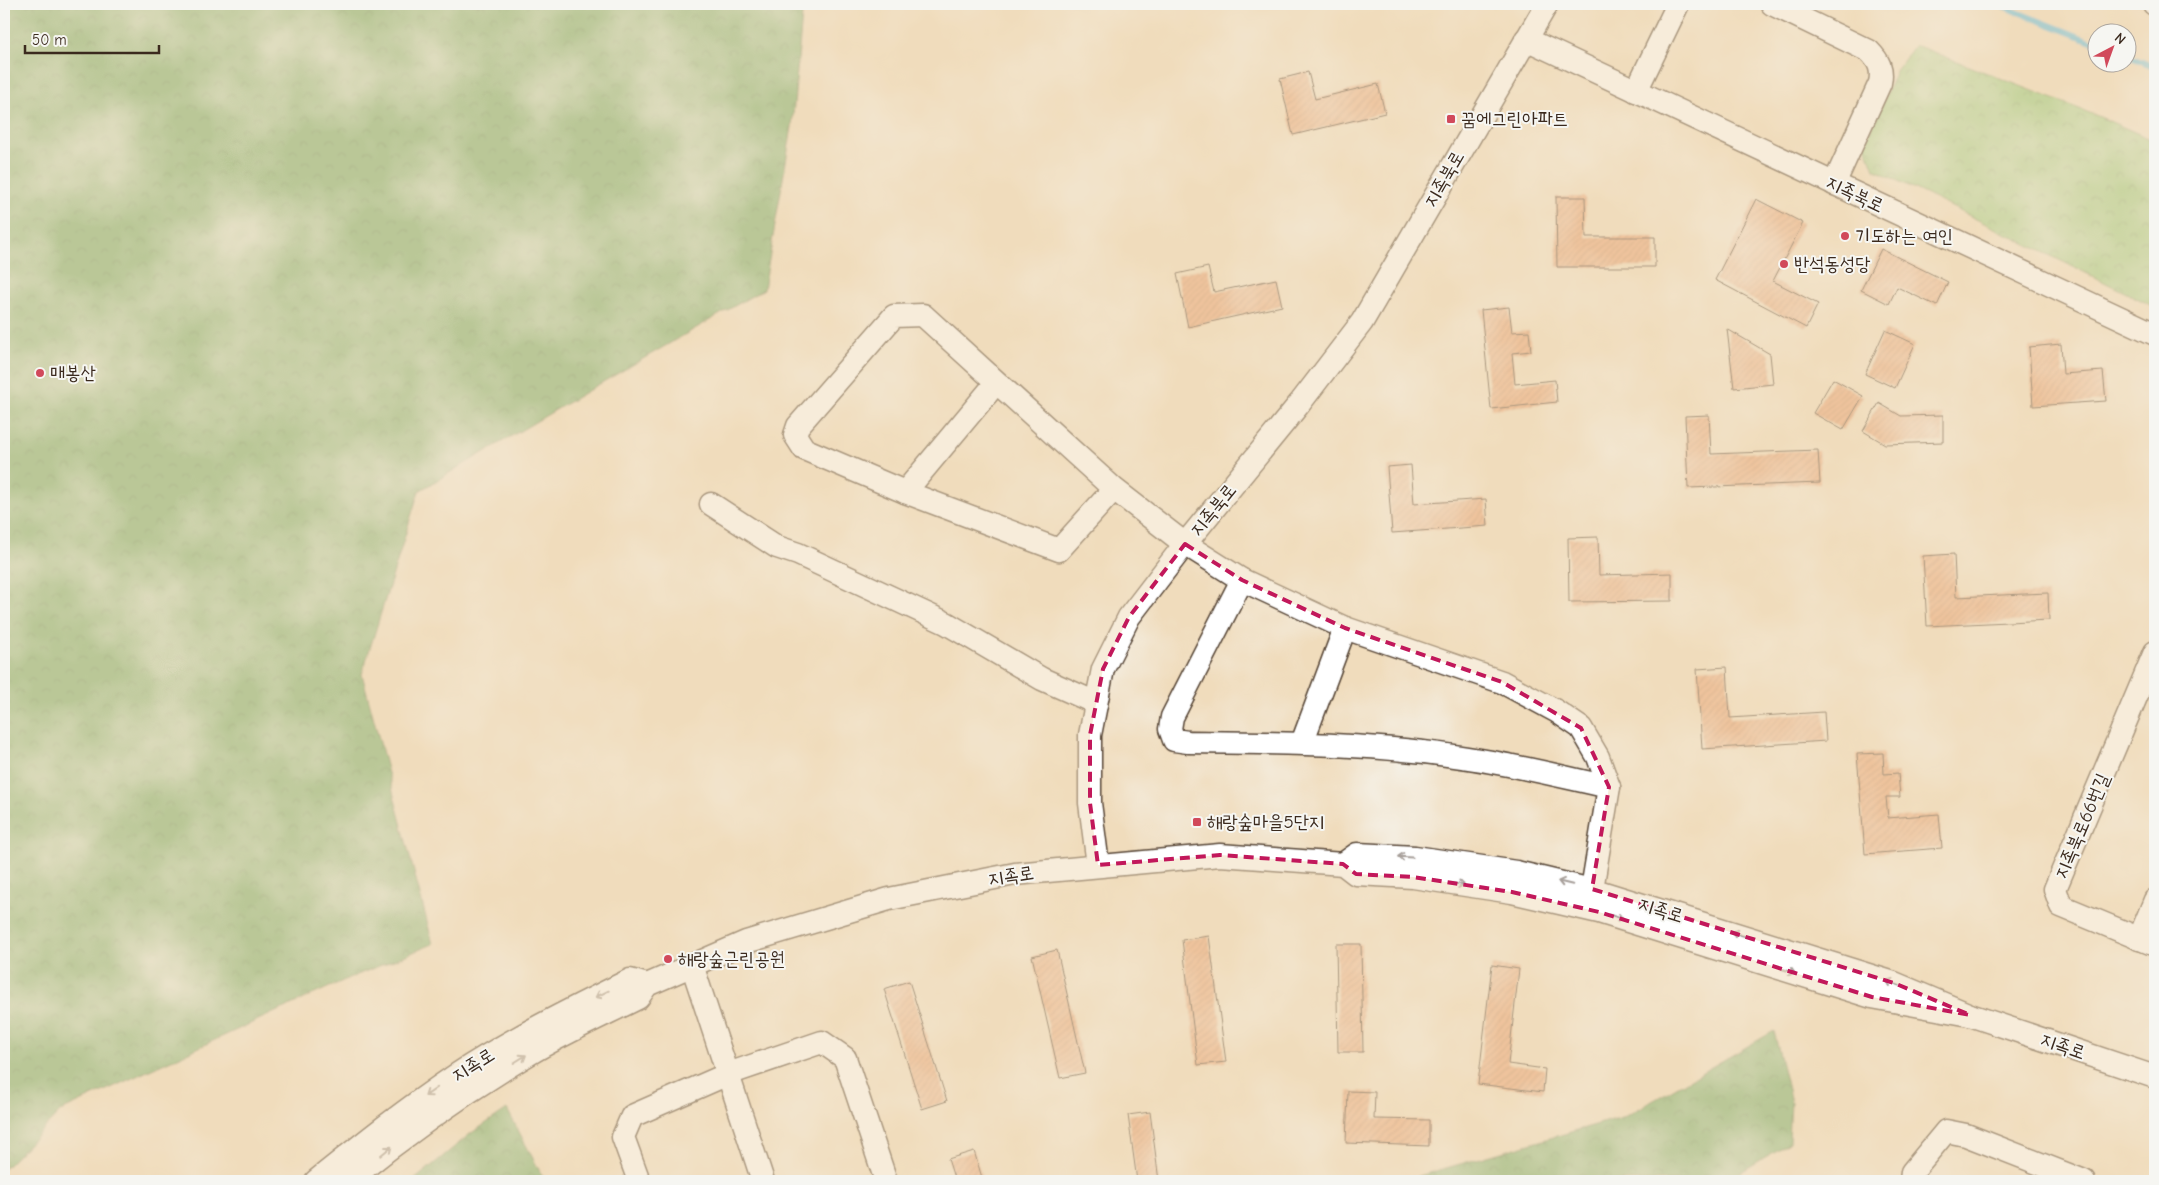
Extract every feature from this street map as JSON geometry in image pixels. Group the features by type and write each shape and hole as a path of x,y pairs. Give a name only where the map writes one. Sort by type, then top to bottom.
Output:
{"street":[{"path":"1526,39 1547,4"},
{"path":"1636,91 1678,4"},
{"path":"1772,4 1869,51 1878,60 1882,73 1880,83 1834,184"},
{"name":"지족북로","path":"1098,865 1090,803 1090,735 1103,669 1129,617 1185,544 1300,403 1362,322 1526,39 2155,334"},
{"path":"1114,489 1059,550 904,492 804,450 795,435 798,426 894,316 923,315 1114,489 1185,544 1242,580 1345,628 1502,682 1556,711 1581,728 1598,757 1610,787 1592,889"},
{"path":"904,492 996,383"},
{"path":"711,504 777,547 798,554 946,624 1042,678 1096,704"},
{"path":"1242,580 1172,717 1170,729 1174,740 1188,742 1302,743 1392,749 1468,757 1610,787"},
{"path":"1302,743 1345,628"},
{"name":"지족북로66번길","path":"2147,942 2061,906 2055,889 2155,652"},
{"name":"지족로","path":"1343,864 1357,854 1415,857 1516,872 1592,889 1894,983 1970,1015 2155,1078"},
{"name":"지족로","path":"348,1181 405,1135 468,1092 531,1053 638,998 647,985 746,942 889,899 1015,874 1098,865 1220,856 1343,864 1356,874 1413,877 1512,892 1599,912 1872,997 1970,1015"},
{"path":"2147,942 2155,900"},
{"path":"692,965 763,1181"},
{"name":"지족로","path":"316,1181 392,1119 521,1035 630,980 647,985"},
{"path":"639,1181 623,1136 632,1116 728,1074 822,1042 845,1058 886,1181"},
{"path":"1911,1181 1912,1172 1946,1131 1966,1135 2084,1181"}],"highlighted area":[{"path":"1185,544 1242,580 1345,628 1502,682 1581,728 1609,787 1592,889 1894,983 1970,1015 1872,997 1599,912 1512,892 1413,877 1356,874 1343,864 1220,855 1098,865 1090,803 1090,735 1103,669 1129,617"}],"green space":[{"path":"4,4 803,4 792,127 764,289 419,491 362,674 433,944 345,980 61,1111 4,1169"},
{"path":"1915,45 2100,117 2155,141 2155,307 1874,169 1865,145 1896,71"},
{"path":"1774,1031 1791,1102 1789,1143 1726,1181 1407,1181 1626,1116"},
{"path":"507,1109 545,1181 413,1181 470,1134"}],"building":[{"path":"1308,72 1315,99 1378,84 1385,113 1293,135 1280,79"},
{"path":"1556,197 1585,197 1586,237 1655,237 1655,267 1557,267"},
{"path":"1756,199 1803,223 1773,281 1818,304 1806,328 1715,280"},
{"path":"1881,249 1948,282 1937,306 1897,287 1889,304 1861,290"},
{"path":"1208,267 1214,292 1276,279 1282,306 1188,327 1177,274"},
{"path":"1509,307 1512,332 1529,331 1531,351 1512,353 1515,384 1555,380 1557,402 1491,409 1481,310"},
{"path":"1727,329 1770,354 1773,384 1734,388"},
{"path":"1885,330 1915,344 1895,388 1865,374"},
{"path":"2061,344 2063,374 2103,371 2106,401 2033,406 2029,347"},
{"path":"1833,379 1863,396 1843,430 1813,413"},
{"path":"1879,403 1901,416 1943,415 1943,442 1885,444 1863,431"},
{"path":"1709,415 1711,454 1818,450 1820,483 1688,488 1685,416"},
{"path":"1411,465 1414,504 1486,499 1488,526 1392,533 1387,467"},
{"path":"1598,537 1599,575 1672,573 1672,601 1569,602 1568,538"},
{"path":"1954,554 1956,597 2048,593 2049,620 1927,626 1923,556"},
{"path":"1727,667 1730,718 1824,712 1826,741 1702,749 1697,669"},
{"path":"1883,753 1884,774 1898,773 1900,797 1886,797 1888,818 1939,814 1942,848 1865,854 1857,754"},
{"path":"1209,936 1226,1062 1198,1065 1182,940"},
{"path":"1336,944 1361,944 1363,1052 1338,1052"},
{"path":"1057,950 1085,1073 1060,1078 1032,956"},
{"path":"1492,965 1519,969 1508,1064 1545,1069 1543,1092 1478,1084"},
{"path":"909,981 947,1101 922,1109 884,989"},
{"path":"1348,1091 1375,1092 1374,1119 1429,1120 1429,1146 1346,1143"},
{"path":"1150,1112 1159,1181 1137,1181 1128,1115"},
{"path":"974,1151 983,1181 955,1181 948,1159"}],"waterway":[{"path":"1997,4 2086,39"},
{"path":"2136,59 2155,67"}],"place":[{"name":"꿈에그린아파트","path":"1451,119"},
{"name":"기도하는 여인","path":"1845,236"},
{"name":"반석동성당","path":"1784,264"},
{"name":"매봉산","path":"40,373"},
{"name":"해랑숲마을5단지","path":"1197,822"},
{"name":"해랑숲근린공원","path":"668,959"}]}
